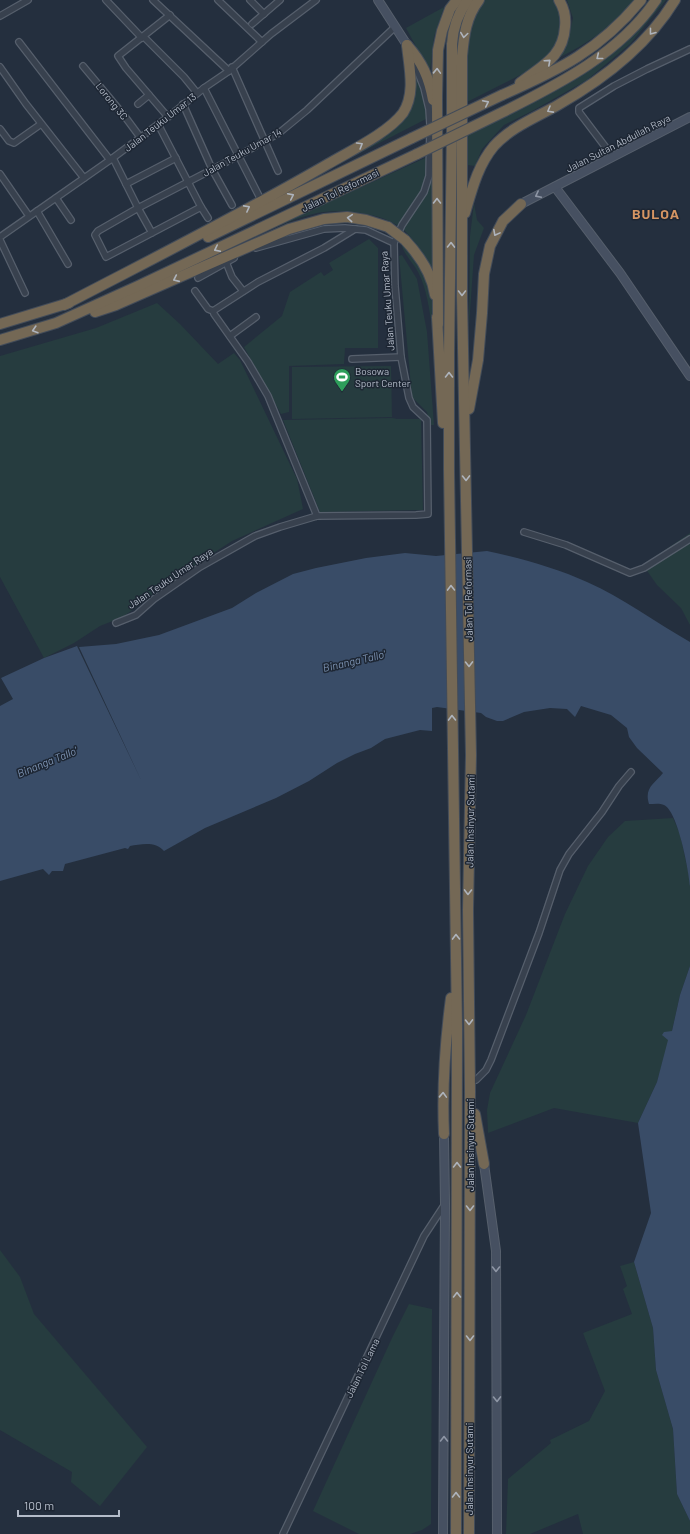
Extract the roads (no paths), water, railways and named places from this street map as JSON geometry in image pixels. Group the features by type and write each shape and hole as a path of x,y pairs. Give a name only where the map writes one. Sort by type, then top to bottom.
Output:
{"highway":[{"path":"438,324 438,50 442,31 450,9 457,0"},
{"path":"449,470 452,35 457,19 468,0"},
{"path":"466,443 463,392 462,56 465,30 469,16 479,0"},
{"path":"504,95 540,69 555,56 563,42 566,22 559,0"},
{"name":"Jalan Tol Reformasi","path":"0,324 64,305 412,138 533,82 588,51 628,17 642,0"},
{"name":"Jalan Tol Reformasi","path":"0,340 56,323 138,286 416,154 538,94 594,62 634,26 656,0"},
{"path":"462,226 472,187 481,166 493,147 510,132 565,101 605,76 628,57 647,38 675,0"},
{"path":"407,45 419,59 427,75 433,98 437,134"},
{"path":"64,305 304,178 385,130 404,112 410,96 411,77 407,45"},
{"path":"466,443 470,401 478,360 484,274 490,246 503,221 521,204"},
{"path":"56,323 116,305 289,229 324,219 346,217 366,220 388,227 405,240 416,252 426,268 435,292 444,438 449,470"},
{"name":"Jalan Tol Reformasi","path":"466,443 471,755"},
{"name":"Jalan Tol Reformasi","path":"449,470 453,758"},
{"name":"Jalan Insinyur Sutami","path":"469,1534 470,1086 468,910 471,755"},
{"name":"Jalan Insinyur Sutami","path":"453,758 456,966 456,1534"},
{"path":"444,1134 443,1106 446,1038 456,966"},
{"path":"470,1086 484,1164"}],"street":[{"path":"0,16 28,0"},
{"path":"106,0 184,77 197,93"},
{"path":"153,0 230,69 278,171"},
{"path":"218,0 262,42"},
{"path":"250,0 264,14"},
{"path":"252,24 280,0"},
{"name":"Jalan Teuku Umar 13","path":"0,237 112,159 168,117 316,0"},
{"name":"Jalan Teuku Umar Raya","path":"116,623 136,615 154,599 200,567 249,540 280,527 317,516 428,514 427,420 413,407 411,403 401,357 394,286 394,243 402,225 424,192 429,176 429,109 424,88 407,45 378,0"},
{"path":"168,117 126,68 118,56 143,38 170,15"},
{"name":"Jalan Teuku Umar 14","path":"152,233 106,258 95,236 95,233 138,208 264,142 279,132 307,110 395,27"},
{"path":"19,42 112,159 152,233 201,207"},
{"path":"612,158 579,112 578,108 614,86 690,49"},
{"name":"Lorong 3C","path":"83,66 140,137"},
{"path":"0,67 7,80 84,178"},
{"path":"204,88 260,196"},
{"path":"138,104 149,95"},
{"path":"183,104 212,169 232,205"},
{"name":"Jalan Sultan Abdullah Raya","path":"521,204 690,117"},
{"path":"0,129 9,141 14,143 41,124"},
{"path":"158,124 208,218"},
{"path":"126,184 176,158"},
{"path":"0,174 29,216"},
{"path":"555,187 620,273 690,376"},
{"path":"56,198 71,220"},
{"path":"37,211 68,264"},
{"path":"198,278 226,262 260,247 314,231 336,228 366,230 394,243"},
{"path":"213,311 243,291 355,229"},
{"path":"0,240 24,293"},
{"path":"226,262 232,277 243,291"},
{"path":"195,292 208,309 213,311 248,362 268,396 317,516"},
{"path":"230,336 256,317"},
{"path":"352,359 401,357"},
{"path":"524,532 566,545 630,573 644,568 690,539"},
{"path":"470,1086 482,1075 493,1056 549,903 556,878 562,865 572,849 602,812 619,786 631,772"},
{"path":"443,1534 444,1134"},
{"path":"484,1164 496,1250 497,1534"},
{"name":"Jalan Tol Lama","path":"283,1534 424,1236 445,1204"}],"water":[{"name":"Binanga Tallo'","path":"487,551 538,564 587,582 626,603 690,642 690,886 682,842 674,818 664,805 649,804 649,790 653,783 663,773 637,748 629,737 627,728 611,715 581,706 575,717 567,709 550,708 524,712 503,721 497,721 486,717 481,713 437,707 432,708 432,731 420,730 385,739 371,748 337,763 309,781 276,798 205,828 164,851 153,844 130,846 128,849 125,848 65,864 63,871 52,871 49,875 43,869 0,881 0,706 13,699 1,678 44,658 77,646 142,782 79,647 116,644 159,635 232,608 256,593 293,574 316,568 366,558 405,553 436,556"},
{"path":"690,966 690,1521 677,1494 673,1429 656,1370 653,1328 634,1262 651,1213 638,1123 657,1082 668,1040 662,1035 664,1032 672,1031 680,995"}],"place":[{"name":"Bosowa Sport Center","path":"342,392"}],"district":[{"name":"BULOA","path":"656,214"}]}
